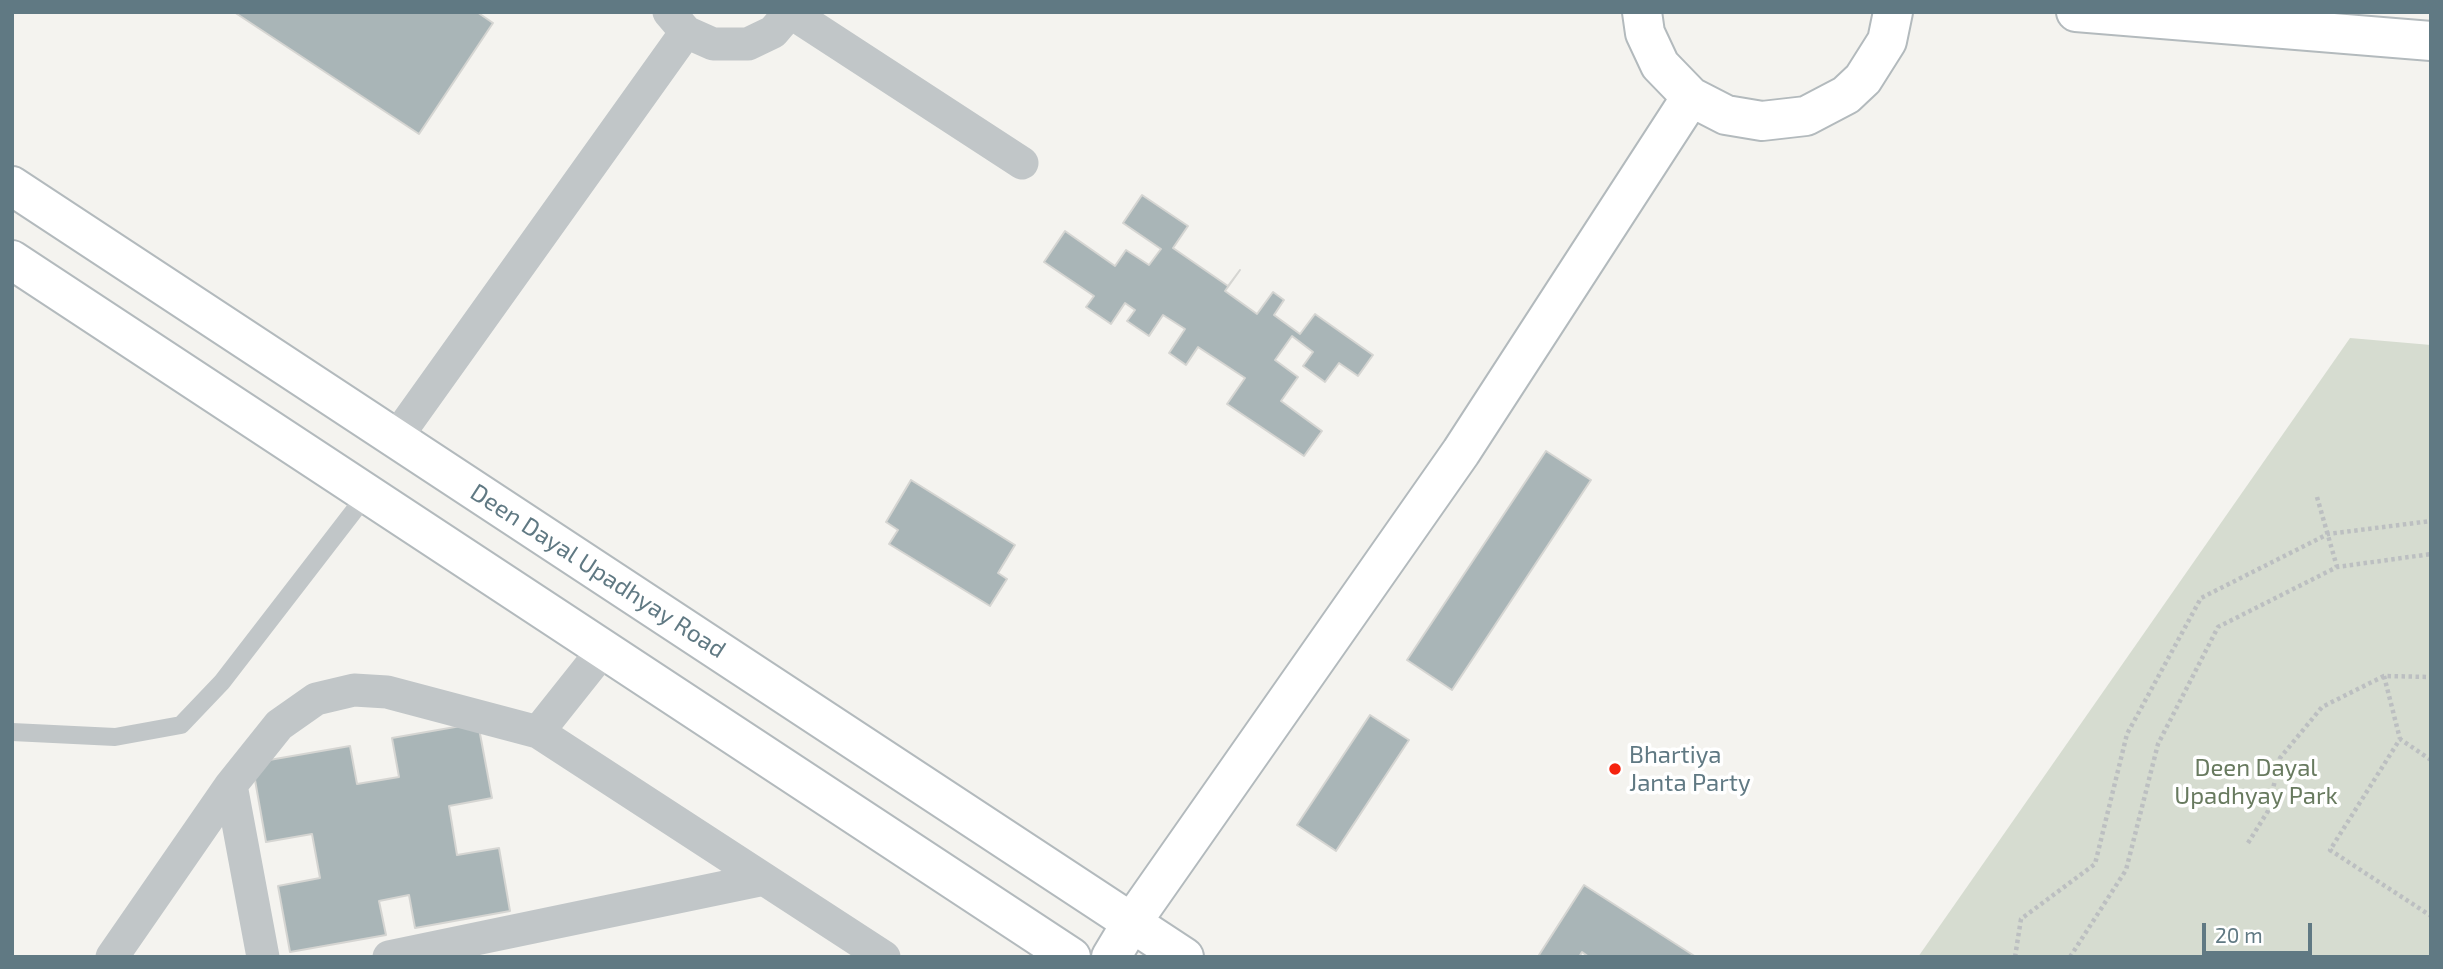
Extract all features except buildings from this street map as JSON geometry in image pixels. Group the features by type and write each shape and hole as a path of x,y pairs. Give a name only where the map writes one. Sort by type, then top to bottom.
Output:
{"main road":[{"path":"1642,12 1645,33 1660,65 1692,97 1726,115 1762,121 1806,116 1846,95 1863,79 1887,41 1893,12"},
{"path":"2076,12 2431,41"},
{"path":"1111,957 1132,922 1461,452 1692,97"},
{"name":"Deen Dayal Upadhyay Road","path":"12,186 1184,957"},
{"path":"12,260 1071,957"}],"street":[{"path":"396,438 678,22 713,44 748,44 773,32 790,12 1022,163"},
{"path":"538,732 604,649"},
{"path":"112,957 230,785 279,725 316,699 354,691 387,692 538,732 884,957"},
{"path":"230,785 263,957"},
{"path":"389,957 764,879"}],"lane":[{"path":"12,732 115,737 181,725 222,682 367,494"}],"path":[{"path":"2317,497 2337,567"},
{"path":"2014,957 2021,919 2095,864 2127,734 2201,598 2329,534 2431,522"},
{"path":"2070,957 2126,870 2158,744 2218,627 2337,567 2431,554"},
{"path":"2248,843 2268,811 2280,758 2322,708 2384,676 2431,677"},
{"path":"2384,676 2400,739 2431,760"},
{"path":"2400,739 2330,850 2431,916"}],"green space":[{"name":"Deen Dayal Upadhyay Park","path":"2350,338 2431,345 2431,957 1918,957"}],"place":[{"name":"Bhartiya Janta Party","path":"1615,769"}]}
